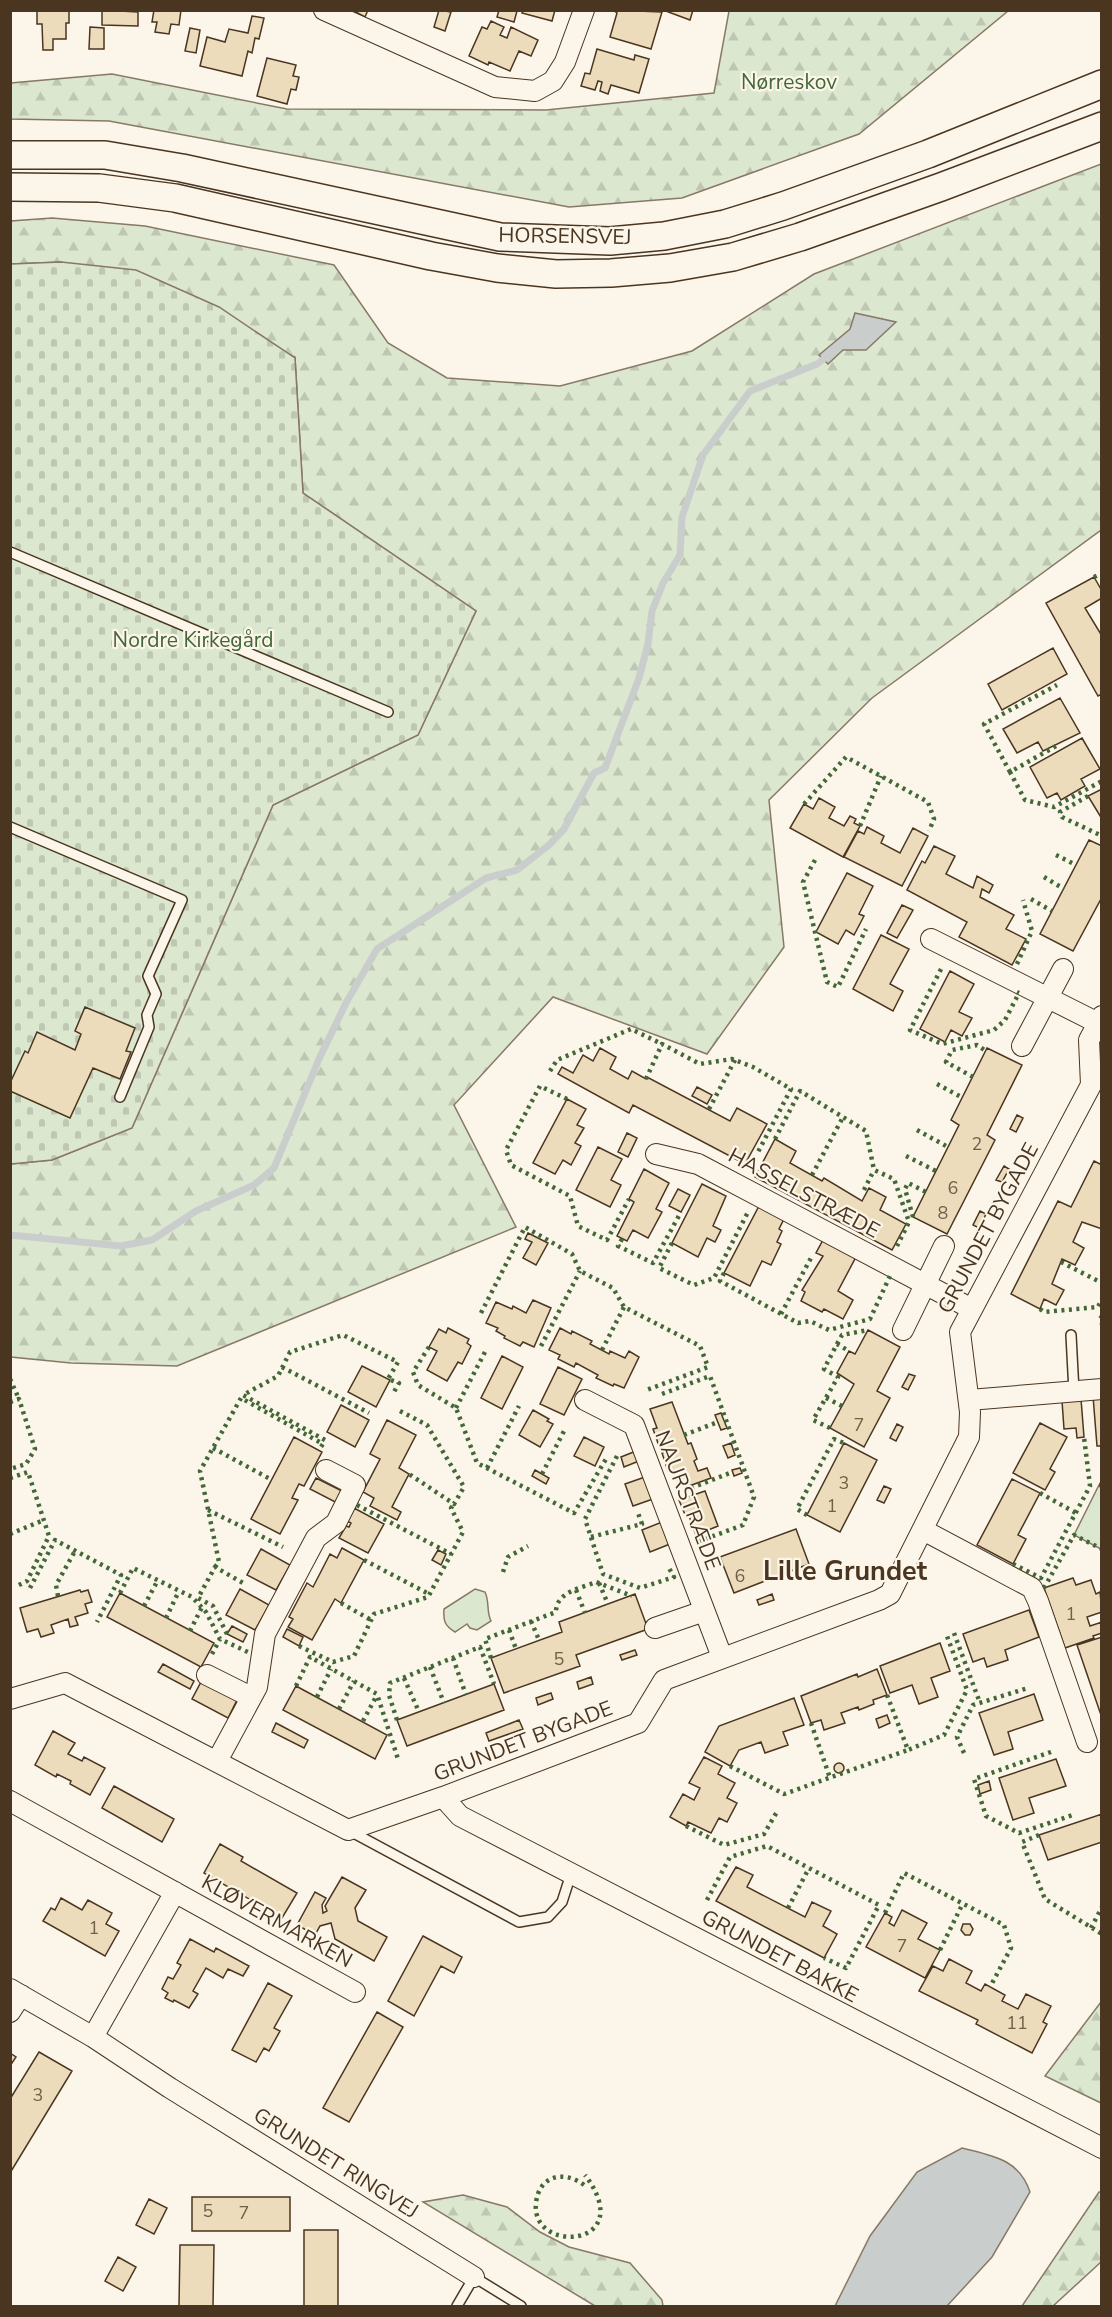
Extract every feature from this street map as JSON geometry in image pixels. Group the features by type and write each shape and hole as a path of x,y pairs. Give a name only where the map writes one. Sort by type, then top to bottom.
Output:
{"main road":[{"name":"HORSENSVEJ","path":"10,155 105,155 182,168 500,237 610,241 684,232 725,224 783,206 928,154 1101,84"},
{"name":"HORSENSVEJ","path":"10,187 99,188 176,198 431,256 497,268 556,274 611,273 670,268 733,257 800,237 941,187 1101,126"}],"street":[{"path":"324,10 495,87 535,91 553,81 565,62 584,10"},
{"path":"931,939 1047,998 1100,1020"},
{"path":"1022,1046 1063,969"},
{"name":"GRUNDET BYGADE","path":"348,1830 443,1797 638,1723 664,1680 890,1594 969,1437 969,1401 960,1332 1091,1085 1089,1040 1100,1020"},
{"name":"HASSELSTRÆDE","path":"656,1154 698,1164 972,1309"},
{"path":"903,1330 944,1246"},
{"path":"969,1401 1101,1389"},
{"name":"NAURSTRÆDE","path":"585,1400 634,1425 722,1657"},
{"path":"217,1761 257,1687 265,1634 316,1538 336,1523 355,1485 326,1470"},
{"path":"923,1530 1032,1588 1087,1742"},
{"path":"656,1628 704,1611"},
{"path":"207,1675 252,1697"},
{"path":"10,1699 65,1683 348,1830"},
{"name":"GRUNDET BAKKE","path":"443,1797 460,1816 1101,2148"},
{"name":"KLØVERMARKEN","path":"10,1801 355,1992"},
{"name":"KLØVERMARKEN","path":"93,2037 175,1892"},
{"path":"10,2012 16,1992 93,2037"},
{"name":"GRUNDET RINGVEJ","path":"93,2037 170,2088 474,2277"}],"lane":[{"path":"10,552 388,712"},
{"path":"10,827 182,900 148,976 156,994 147,1015 149,1027 120,1097"},
{"path":"1071,1335 1074,1392"},
{"path":"348,1830 519,1922 548,1917 562,1902 571,1874"},
{"path":"457,2307 474,2277"},
{"name":"GRUNDET RINGVEJ","path":"474,2277 522,2307"}],"green space":[{"name":"Nørreskov","path":"729,11 1008,11 859,134 682,198 569,207 109,121 11,119 11,83 112,74 287,109 546,110 714,93"},
{"path":"1101,164 1101,530 872,698 769,800 784,947 707,1054 553,997 454,1105 516,1227 177,1366 71,1363 11,1357 11,1164 52,1160 132,1128 273,805 418,735 476,611 303,493 295,357 61,262 11,264 11,221 52,218 145,226 334,265 388,343 447,378 560,386 692,351 814,274"},
{"name":"Nordre Kirkegård","path":"61,262 136,270 219,307 295,358 303,493 476,611 418,735 273,805 132,1128 52,1160 11,1164 11,264"},
{"path":"1099,1485 1102,1485 1101,1549 1074,1535"},
{"path":"475,1589 485,1592 491,1621 477,1630 470,1628 467,1624 455,1632 445,1623 444,1609"},
{"path":"1101,2002 1101,2103 1045,2076"},
{"path":"1099,2192 1102,2192 1101,2262 1053,2306 1022,2306"},
{"path":"463,2195 507,2207 540,2232 569,2247 630,2263 662,2300 663,2306 595,2306 423,2202"}],"shaded area":[{"path":"855,313 896,322 866,350 843,350 828,364 819,355 850,329"},
{"path":"962,2148 994,2157 1012,2166 1019,2172 1030,2192 992,2257 947,2306 835,2306 870,2236 917,2172"}],"building":[{"path":"37,10 69,10 66,39 53,39 53,50 43,50 42,24 37,24"},
{"path":"102,10 138,12 138,26 102,25"},
{"path":"154,10 181,10 179,25 171,24 169,34 155,32 157,22 152,22"},
{"path":"352,10 368,10 365,17"},
{"path":"439,10 451,12 445,31 434,27"},
{"path":"499,10 517,11 514,22 497,17"},
{"path":"523,10 555,10 552,21 522,13"},
{"path":"613,10 662,12 651,49 610,37 617,13"},
{"path":"663,10 693,10 690,20"},
{"path":"252,16 264,18 259,39 255,38 252,53 248,51 242,76 200,66 207,37 225,42 229,29 248,33"},
{"path":"491,21 504,27 500,35 507,38 511,27 538,40 531,56 519,51 510,71 489,62 488,65 469,56 482,27 487,29"},
{"path":"90,27 104,28 104,49 89,49"},
{"path":"190,28 200,30 196,53 185,51"},
{"path":"597,49 634,60 635,55 649,59 639,93 611,85 608,94 600,91 602,82 598,81 595,90 581,86 585,73 590,74"},
{"path":"267,58 296,65 293,76 299,77 296,90 291,89 287,104 257,96"},
{"path":"1094,577 1102,591 1102,598 1085,608 1102,636 1102,694 1098,696 1046,603"},
{"path":"1053,648 1067,674 1002,710 988,684"},
{"path":"1060,698 1080,733 1043,751 1038,742 1017,753 1003,729"},
{"path":"1082,738 1100,769 1081,779 1085,786 1061,800 1057,793 1047,798 1030,767"},
{"path":"1102,789 1102,819 1088,796"},
{"path":"819,798 835,807 829,818 844,826 850,816 856,819 854,823 860,826 843,857 790,828 804,804 813,809"},
{"path":"867,827 884,836 881,843 900,853 913,828 928,836 902,886 844,857 858,831 864,834"},
{"path":"1089,840 1102,846 1102,897 1073,951 1040,934"},
{"path":"934,846 955,856 946,874 973,888 977,876 993,885 989,893 982,889 980,897 1014,915 1006,929 1026,939 1012,965 959,937 967,922 907,890 922,861 925,863"},
{"path":"847,873 873,886 859,914 864,916 854,935 846,930 838,944 816,932"},
{"path":"902,905 913,910 897,938 887,933"},
{"path":"881,935 909,949 890,984 903,991 893,1011 853,989"},
{"path":"950,971 974,984 959,1012 972,1018 962,1036 951,1030 945,1042 920,1029"},
{"path":"85,1007 135,1028 126,1051 131,1052 120,1079 93,1068 70,1118 10,1091 10,1083 25,1051 28,1053 37,1032 75,1050 81,1034 75,1031"},
{"path":"600,1048 616,1057 610,1069 628,1079 632,1071 730,1121 737,1108 767,1124 745,1164 633,1105 629,1113 558,1074 562,1067 573,1073 583,1055 593,1061"},
{"path":"987,1048 1022,1065 987,1135 995,1140 947,1234 913,1217 959,1125 951,1120"},
{"path":"697,1087 712,1095 707,1104 692,1096"},
{"path":"567,1099 586,1109 577,1125 584,1128 575,1143 581,1146 571,1165 563,1160 555,1174 533,1163"},
{"path":"1017,1115 1023,1118 1016,1132 1010,1129"},
{"path":"627,1133 637,1138 628,1157 618,1152"},
{"path":"775,1139 796,1151 790,1163 822,1181 824,1178 862,1201 869,1188 886,1197 880,1210 906,1224 892,1250 755,1177"},
{"path":"598,1147 622,1159 611,1180 621,1185 610,1207 576,1190"},
{"path":"1094,1161 1102,1165 1102,1229 1082,1222 1073,1242 1084,1248 1075,1265 1062,1259 1052,1284 1064,1290 1056,1305 1044,1299 1040,1309 1011,1294 1058,1201 1071,1207"},
{"path":"1004,1166 1009,1169 1002,1182 996,1180"},
{"path":"644,1169 669,1183 656,1209 662,1212 648,1238 633,1230 627,1241 617,1236 634,1202 629,1199"},
{"path":"702,1184 726,1196 713,1226 721,1230 715,1242 707,1238 698,1257 672,1243"},
{"path":"678,1189 690,1195 681,1212 669,1206"},
{"path":"760,1204 785,1217 779,1229 782,1231 777,1242 781,1244 771,1265 762,1261 750,1286 724,1273"},
{"path":"980,1211 986,1214 979,1228 973,1225"},
{"path":"528,1233 548,1243 536,1265 523,1258 532,1242 525,1239"},
{"path":"823,1240 857,1255 838,1291 853,1300 843,1319 824,1309 822,1312 801,1301 805,1292 802,1290 823,1256 816,1253"},
{"path":"533,1300 551,1308 534,1347 523,1342 520,1346 504,1338 505,1336 496,1331 498,1328 486,1323 496,1302 512,1309 513,1306 526,1313"},
{"path":"448,1328 469,1339 467,1343 471,1346 462,1364 458,1362 447,1381 427,1370 437,1351 429,1347 439,1329 446,1333"},
{"path":"560,1328 592,1341 590,1344 609,1354 610,1351 625,1358 629,1351 639,1357 624,1388 614,1384 613,1386 596,1378 598,1375 576,1363 574,1367 558,1359 560,1355 549,1350"},
{"path":"868,1330 900,1347 877,1391 890,1398 864,1447 830,1428 854,1384 837,1373 849,1351 855,1354"},
{"path":"502,1356 523,1367 502,1409 481,1398"},
{"path":"362,1366 390,1380 376,1407 348,1392"},
{"path":"558,1367 582,1379 564,1415 540,1404"},
{"path":"909,1374 915,1376 908,1390 902,1387"},
{"path":"1102,1395 1102,1446 1097,1446 1093,1396"},
{"path":"1081,1399 1084,1437 1077,1438 1076,1428 1064,1429 1062,1401"},
{"path":"672,1402 688,1444 691,1443 697,1459 694,1461 698,1471 707,1468 711,1478 689,1486 685,1477 676,1480 672,1470 668,1471 662,1453 665,1452 663,1445 659,1446 653,1429 657,1428 650,1409"},
{"path":"341,1405 369,1420 355,1447 327,1432"},
{"path":"533,1410 549,1419 547,1421 553,1424 540,1447 519,1435"},
{"path":"721,1413 727,1428 721,1430 715,1415"},
{"path":"387,1420 416,1435 399,1468 409,1474 392,1507 401,1512 397,1520 370,1506 374,1498 363,1492 380,1459 370,1454"},
{"path":"1040,1423 1067,1437 1050,1469 1055,1472 1045,1490 1013,1473"},
{"path":"897,1424 903,1427 896,1441 890,1438"},
{"path":"294,1437 322,1452 304,1486 299,1484 292,1498 298,1500 280,1534 251,1519"},
{"path":"584,1437 604,1447 595,1466 574,1456"},
{"path":"731,1443 735,1455 728,1458 723,1446"},
{"path":"844,1443 877,1460 840,1532 807,1515"},
{"path":"636,1451 639,1461 624,1467 621,1457"},
{"path":"740,1468 742,1473 734,1476 732,1470"},
{"path":"535,1470 549,1478 546,1484 532,1476"},
{"path":"645,1477 653,1499 633,1506 625,1484"},
{"path":"316,1478 346,1493 341,1505 310,1489"},
{"path":"1012,1479 1040,1493 1018,1535 1026,1539 1013,1564 977,1545"},
{"path":"884,1486 891,1489 884,1503 877,1500"},
{"path":"705,1491 718,1526 696,1535 689,1516 686,1517 679,1500"},
{"path":"354,1508 384,1524 368,1553 339,1538 346,1526 349,1527 351,1523 347,1521"},
{"path":"662,1522 670,1544 650,1552 642,1530"},
{"path":"796,1529 809,1564 734,1593 720,1557"},
{"path":"342,1548 364,1560 341,1603 335,1599 312,1640 288,1627 293,1619 289,1617 307,1583 313,1587 330,1554 337,1558"},
{"path":"261,1549 290,1565 276,1590 247,1575"},
{"path":"438,1550 446,1554 441,1565 432,1560"},
{"path":"1073,1578 1076,1585 1091,1580 1096,1594 1100,1592 1102,1612 1087,1617 1090,1626 1102,1622 1102,1633 1065,1648 1044,1588"},
{"path":"240,1589 269,1605 255,1630 226,1615"},
{"path":"80,1590 81,1592 88,1590 92,1602 85,1604 88,1613 75,1617 78,1625 70,1627 68,1619 51,1625 54,1633 41,1637 38,1629 27,1632 20,1608"},
{"path":"120,1593 214,1643 201,1667 107,1617"},
{"path":"635,1594 648,1629 576,1655 580,1666 504,1693 491,1658 562,1632 559,1622"},
{"path":"772,1594 774,1600 759,1605 757,1600"},
{"path":"1029,1610 1039,1637 1005,1650 1008,1660 987,1667 984,1658 973,1662 963,1634"},
{"path":"232,1626 247,1634 243,1642 227,1634"},
{"path":"287,1629 303,1637 299,1646 283,1637"},
{"path":"1102,1637 1102,1718 1077,1645"},
{"path":"940,1643 950,1671 931,1678 938,1697 919,1704 912,1685 890,1693 880,1666"},
{"path":"635,1650 637,1655 622,1660 620,1655"},
{"path":"163,1664 194,1681 190,1689 158,1672"},
{"path":"877,1669 887,1695 873,1700 874,1704 859,1710 858,1707 841,1713 845,1723 824,1730 821,1720 811,1723 801,1696 857,1674 858,1677"},
{"path":"591,1677 593,1684 579,1689 577,1682"},
{"path":"201,1682 237,1700 228,1718 192,1699"},
{"path":"494,1684 504,1710 407,1746 397,1720"},
{"path":"296,1686 387,1735 375,1759 283,1710"},
{"path":"551,1693 553,1699 538,1705 536,1698"},
{"path":"1034,1694 1043,1720 1008,1732 1013,1749 994,1755 979,1713"},
{"path":"794,1698 804,1725 783,1732 788,1745 765,1753 761,1742 739,1750 730,1766 705,1752 719,1726"},
{"path":"887,1715 890,1723 879,1728 876,1719"},
{"path":"519,1720 523,1729 489,1741 486,1733"},
{"path":"276,1723 308,1740 304,1748 272,1732"},
{"path":"53,1731 75,1743 68,1754 82,1761 84,1757 105,1768 90,1795 70,1784 71,1781 57,1774 56,1777 35,1765"},
{"path":"704,1757 722,1766 718,1774 735,1783 727,1798 737,1803 727,1822 719,1818 711,1833 688,1822 686,1826 670,1817 683,1794 694,1800 700,1788 689,1783"},
{"path":"1056,1759 1066,1786 1029,1798 1034,1813 1013,1820 999,1778"},
{"path":"839,1763 843,1764 843,1772 839,1773 835,1772 834,1768 835,1764"},
{"path":"989,1781 991,1790 980,1794 978,1785"},
{"path":"114,1786 174,1819 162,1842 102,1808"},
{"path":"1102,1814 1102,1842 1048,1860 1039,1835"},
{"path":"220,1844 243,1857 241,1861 297,1893 282,1918 204,1873"},
{"path":"736,1867 753,1875 747,1887 805,1917 812,1902 831,1911 823,1926 837,1934 824,1958 716,1901"},
{"path":"342,1877 366,1890 355,1908 358,1921 387,1937 374,1961 335,1939 331,1923 320,1926 315,1935 297,1925 315,1892 326,1898 322,1905 323,1913 327,1911 325,1906"},
{"path":"61,1898 82,1910 88,1900 112,1913 106,1924 119,1931 105,1956 43,1921 51,1908 55,1910"},
{"path":"902,1910 927,1923 918,1939 940,1950 925,1978 866,1947 885,1913 892,1917 889,1923 894,1926"},
{"path":"963,1924 970,1924 973,1929 970,1935 965,1935 961,1930"},
{"path":"423,1936 462,1957 454,1973 441,1966 414,2016 388,2001"},
{"path":"190,1939 214,1952 216,1948 249,1966 243,1976 228,1969 223,1978 206,1968 193,1991 198,1994 189,2008 165,1998 168,1993 162,1989 168,1977 173,1979 181,1965 177,1963"},
{"path":"949,1959 972,1971 966,1983 981,1991 985,1984 1005,1995 1002,2001 1018,2009 1026,1994 1051,2006 1043,2022 1047,2024 1032,2053 976,2024 978,2020 919,1991 933,1966 943,1971"},
{"path":"268,1983 292,1996 274,2028 280,2031 269,2051 264,2048 256,2062 232,2050"},
{"path":"377,2012 403,2027 349,2122 323,2108"},
{"path":"39,2052 72,2071 10,2173 10,2099"},
{"path":"10,2053 16,2057 10,2066"},
{"path":"192,2197 290,2197 290,2231 192,2231"},
{"path":"149,2199 167,2208 154,2234 136,2225"},
{"path":"304,2230 338,2230 338,2306 304,2306"},
{"path":"180,2245 214,2245 213,2306 179,2306"},
{"path":"118,2257 136,2267 123,2291 105,2281"}],"waterway":[{"path":"10,1235 121,1246 152,1240 196,1211 254,1185 274,1168 319,1059 346,1003 377,949 486,878 517,870 549,845 564,829 594,773 605,768 639,678 648,644 652,611 663,583 680,555 682,517 703,455 750,391 817,364 829,355"}],"hedge":[{"path":"1094,577 1102,573"},
{"path":"1010,772 984,724 1057,685"},
{"path":"1056,746 1010,772 1025,800 1054,807 1102,781"},
{"path":"804,804 846,757 928,802 934,819 929,831"},
{"path":"860,826 881,776"},
{"path":"1088,796 1060,812 1062,817 1102,836"},
{"path":"1056,855 1076,865"},
{"path":"815,860 803,882 827,982 838,987 866,929"},
{"path":"1044,877 1064,889"},
{"path":"1031,899 1052,911"},
{"path":"1017,964 1032,931 1023,900"},
{"path":"941,969 910,1030 942,1044 994,1030 1005,1020 1019,993 1017,992"},
{"path":"550,1071 557,1060 631,1029 662,1044"},
{"path":"646,1079 662,1044 700,1064 732,1059 753,1067 791,1089 758,1152"},
{"path":"973,1077 946,1062 952,1050 977,1045 986,1051"},
{"path":"709,1109 735,1060"},
{"path":"937,1084 963,1098"},
{"path":"567,1099 540,1086 506,1150 511,1165 570,1196 578,1226 607,1240 629,1199"},
{"path":"775,1139 800,1091 866,1131 874,1170 894,1179 909,1222 896,1248"},
{"path":"812,1175 843,1117"},
{"path":"917,1130 948,1147"},
{"path":"906,1156 936,1171"},
{"path":"864,1190 874,1170"},
{"path":"913,1217 905,1189 908,1183 926,1192"},
{"path":"622,1239 618,1246 653,1263 681,1212"},
{"path":"672,1243 659,1268 694,1285 714,1278 748,1212"},
{"path":"481,1313 525,1227 572,1254 580,1271 613,1288 624,1307 700,1346 708,1367 644,1391"},
{"path":"781,1314 812,1256"},
{"path":"1061,1262 1102,1283"},
{"path":"541,1346 580,1271"},
{"path":"724,1273 720,1281 798,1323 810,1321 829,1330 870,1319 890,1276 887,1275"},
{"path":"1040,1309 1044,1312 1098,1307 1102,1299"},
{"path":"602,1350 624,1307"},
{"path":"1102,1316 1100,1319 1102,1324"},
{"path":"837,1344 842,1335 868,1330"},
{"path":"325,1440 243,1395 278,1376 290,1352 343,1335 398,1362 388,1379 399,1383 394,1392"},
{"path":"830,1428 813,1420 838,1377 824,1369 837,1344 849,1351"},
{"path":"429,1347 413,1372 418,1385 456,1408 477,1463 574,1513 606,1459"},
{"path":"456,1408 486,1350"},
{"path":"282,1367 369,1413"},
{"path":"662,1394 710,1376 754,1497 743,1525 697,1542"},
{"path":"10,1379 19,1399"},
{"path":"215,1567 219,1562 200,1471 241,1398 323,1444 319,1450"},
{"path":"826,1398 842,1406"},
{"path":"10,1402 19,1399 35,1449 26,1464 10,1469"},
{"path":"487,1468 519,1406"},
{"path":"400,1411 427,1425 464,1487 454,1504 409,1474"},
{"path":"684,1435 718,1422"},
{"path":"542,1474 565,1429"},
{"path":"1013,1564 1041,1578 1090,1486 1084,1437"},
{"path":"807,1515 797,1509 834,1439 844,1443"},
{"path":"213,1448 272,1480"},
{"path":"617,1456 585,1519 603,1574 640,1588 674,1577 669,1568"},
{"path":"10,1478 28,1472 49,1536 27,1581 15,1587"},
{"path":"691,1488 730,1473"},
{"path":"1040,1493 1076,1513"},
{"path":"299,1646 333,1662 354,1656 374,1614 428,1597 463,1532 451,1508 454,1504"},
{"path":"357,1505 451,1554"},
{"path":"208,1510 283,1547"},
{"path":"591,1537 642,1524 638,1513"},
{"path":"10,1534 44,1520"},
{"path":"1044,1588 1074,1535 1102,1549"},
{"path":"30,1588 55,1540 121,1575 97,1622"},
{"path":"503,1572 508,1557 528,1546"},
{"path":"58,1596 56,1585 75,1551"},
{"path":"364,1560 429,1594"},
{"path":"227,1634 213,1606 198,1598 215,1567 243,1583"},
{"path":"120,1593 133,1568 192,1597 206,1612 220,1639 250,1653"},
{"path":"144,1606 158,1580"},
{"path":"491,1658 485,1639 556,1612 560,1600 570,1592 596,1582 632,1596"},
{"path":"599,1583 608,1604"},
{"path":"576,1590 585,1613"},
{"path":"166,1618 179,1591"},
{"path":"341,1603 371,1620"},
{"path":"190,1631 202,1607"},
{"path":"531,1621 539,1640"},
{"path":"509,1630 516,1649"},
{"path":"954,1633 980,1703"},
{"path":"887,1695 908,1750 944,1735 967,1690 947,1636"},
{"path":"212,1654 220,1639"},
{"path":"397,1720 389,1695 390,1683 480,1647 494,1684"},
{"path":"296,1686 310,1657 377,1694 398,1759"},
{"path":"453,1658 466,1695"},
{"path":"430,1667 444,1703"},
{"path":"317,1697 331,1669"},
{"path":"404,1678 419,1712"},
{"path":"339,1709 354,1681"},
{"path":"964,1753 957,1737 973,1705 1028,1688"},
{"path":"363,1721 377,1695"},
{"path":"811,1723 830,1778"},
{"path":"730,1766 784,1794 908,1750"},
{"path":"1051,1752 974,1779 986,1816 1019,1833 1073,1815"},
{"path":"686,1826 724,1845 764,1834 778,1810"},
{"path":"1039,1835 1022,1842 1045,1899 1102,1934"},
{"path":"707,1900 730,1857 767,1846 879,1905 846,1968 824,1958"},
{"path":"788,1908 809,1868"},
{"path":"885,1913 904,1873 1004,1925 1011,1948 990,1987"},
{"path":"940,1950 963,1903"},
{"path":"1091,1928 1102,1907"},
{"path":"584,2185 576,2180 561,2177 547,2181 542,2186 536,2203 539,2220 549,2231 563,2236 579,2236 592,2230 600,2217 598,2199 585,2175"}],"district":[{"name":"Lille Grundet","path":"845,1571"}]}
